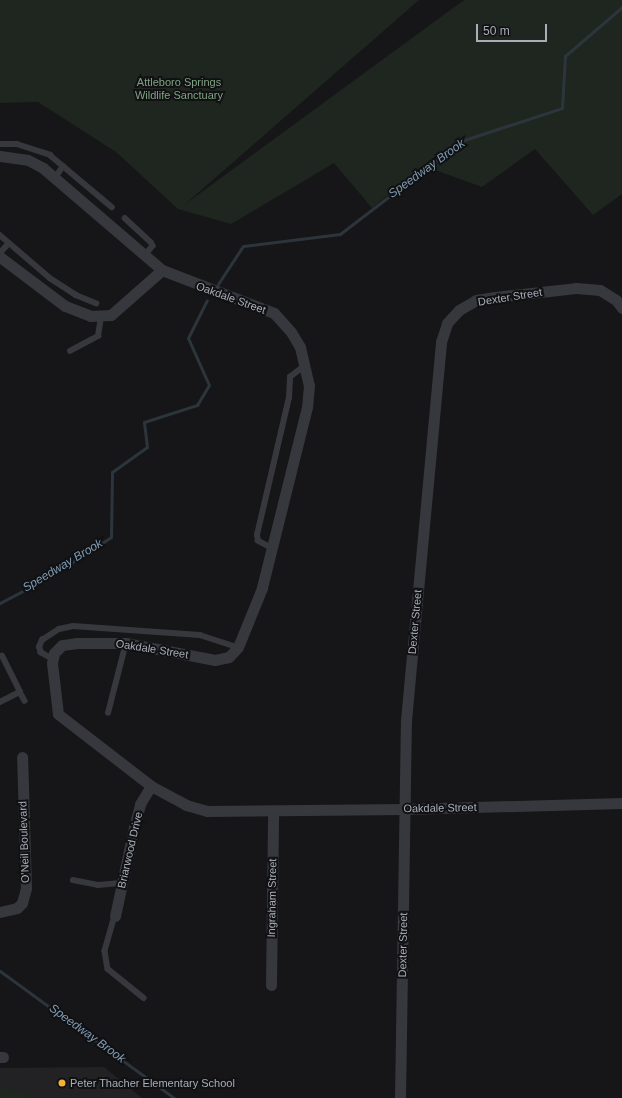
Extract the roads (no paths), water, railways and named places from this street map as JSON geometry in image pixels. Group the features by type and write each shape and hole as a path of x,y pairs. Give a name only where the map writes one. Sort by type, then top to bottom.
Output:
{"street":[{"name":"Oakdale Street","path":"0,156 28,160 55,178 144,257 162,270 274,313 291,332 300,347 309,385 307,407 273,548 262,588 238,647 229,657 215,660 126,643 114,642 62,646 54,653 52,659 54,702 58,714 151,786 186,805 207,811 405,809 622,803"},
{"path":"0,257 45,292 79,313 101,316 112,315 162,270"},
{"name":"Dexter Street","path":"400,1098 406,720 441,342 447,323 459,310 476,300 576,288 600,290 612,298 622,308"},
{"name":"O'Neil Boulevard","path":"0,912 17,908 22,903 26,888 22,757"},
{"name":"Briarwood Drive","path":"115,916 136,819 151,786"},
{"name":"Ingraham Street","path":"271,986 273,811"}],"lane":[{"path":"0,144 17,144 50,155 112,207"},
{"path":"55,178 64,166"},
{"path":"125,218 151,242 153,246 144,257"},
{"path":"0,235 53,280 76,295 96,303"},
{"path":"0,253 9,243"},
{"path":"45,292 53,280"},
{"path":"70,351 98,336 101,316"},
{"path":"273,548 258,542 257,535 289,398 290,377 305,365"},
{"path":"52,659 42,653 39,647 42,640 59,629 74,626 200,635 238,647"},
{"path":"114,642 115,629"},
{"path":"108,713 126,643"},
{"path":"2,656 25,701"},
{"path":"0,702 20,692"},
{"path":"73,880 98,885 122,884"},
{"path":"115,916 106,945 108,970 144,998"}],"waterway":[{"name":"Speedway Brook","path":"218,284 243,246 340,234 461,141 562,108 565,56 622,7"},
{"name":"Speedway Brook","path":"0,603 53,575 111,537 112,472 147,447 144,422 197,405 209,385 188,338 207,300"},
{"name":"Speedway Brook","path":"0,971 174,1098"}],"place":[{"name":"Peter Thacher Elementary School","path":"62,1083"}],"park label":[{"name":"Attleboro Springs Wildlife Sanctuary","path":"179,89"}]}
